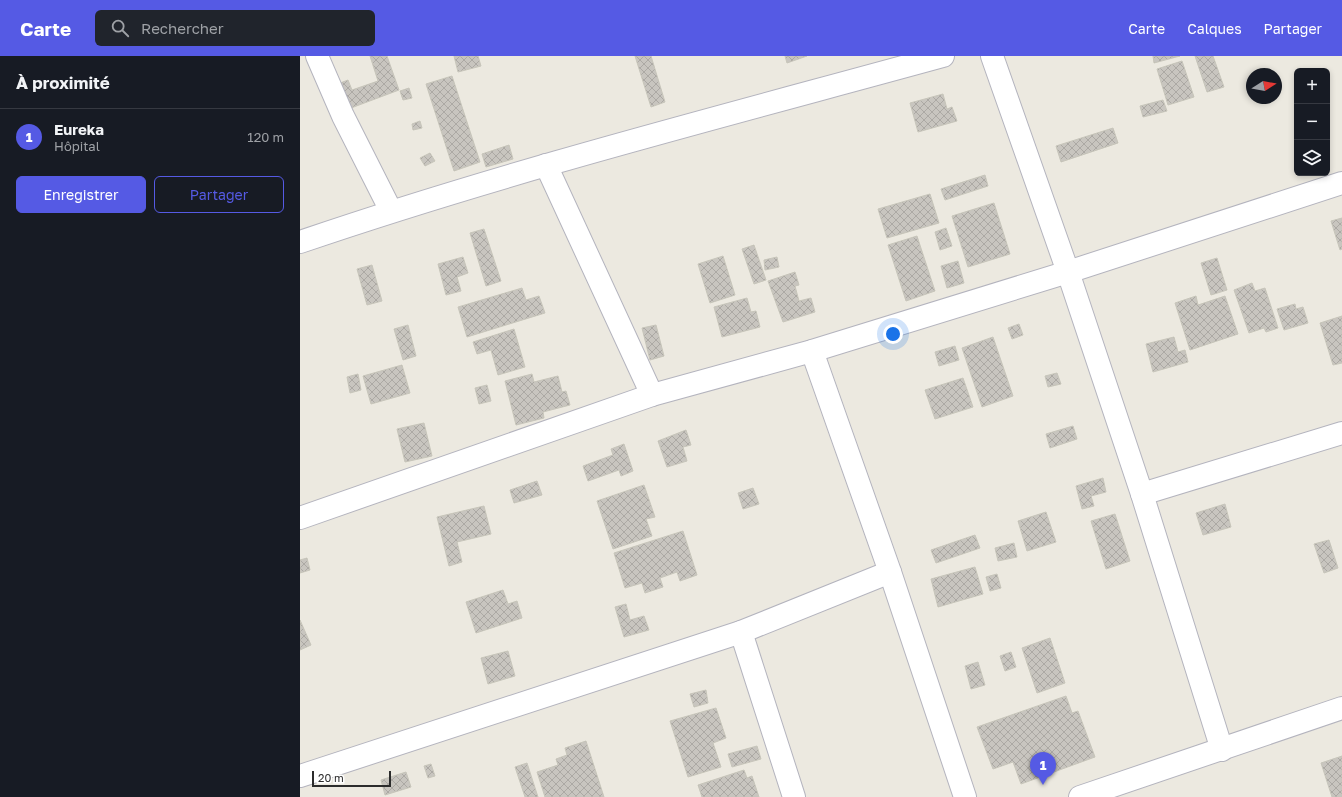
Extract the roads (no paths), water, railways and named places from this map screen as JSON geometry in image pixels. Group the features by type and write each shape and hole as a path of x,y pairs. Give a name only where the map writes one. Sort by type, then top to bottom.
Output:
{"street":[{"path":"317,56 342,116 391,211"},
{"path":"300,242 391,211 546,165 943,56"},
{"path":"992,56 1068,272 1142,494 1222,750"},
{"path":"546,165 652,395"},
{"path":"300,518 652,395 812,351 1068,272 1342,183"},
{"path":"812,351 890,572 965,797"},
{"path":"1142,494 1342,433"},
{"path":"300,776 741,632 890,572"},
{"path":"741,632 794,797"},
{"path":"1080,797 1342,708"}],"place":[{"name":"Eureka","path":"1043,785"}]}
